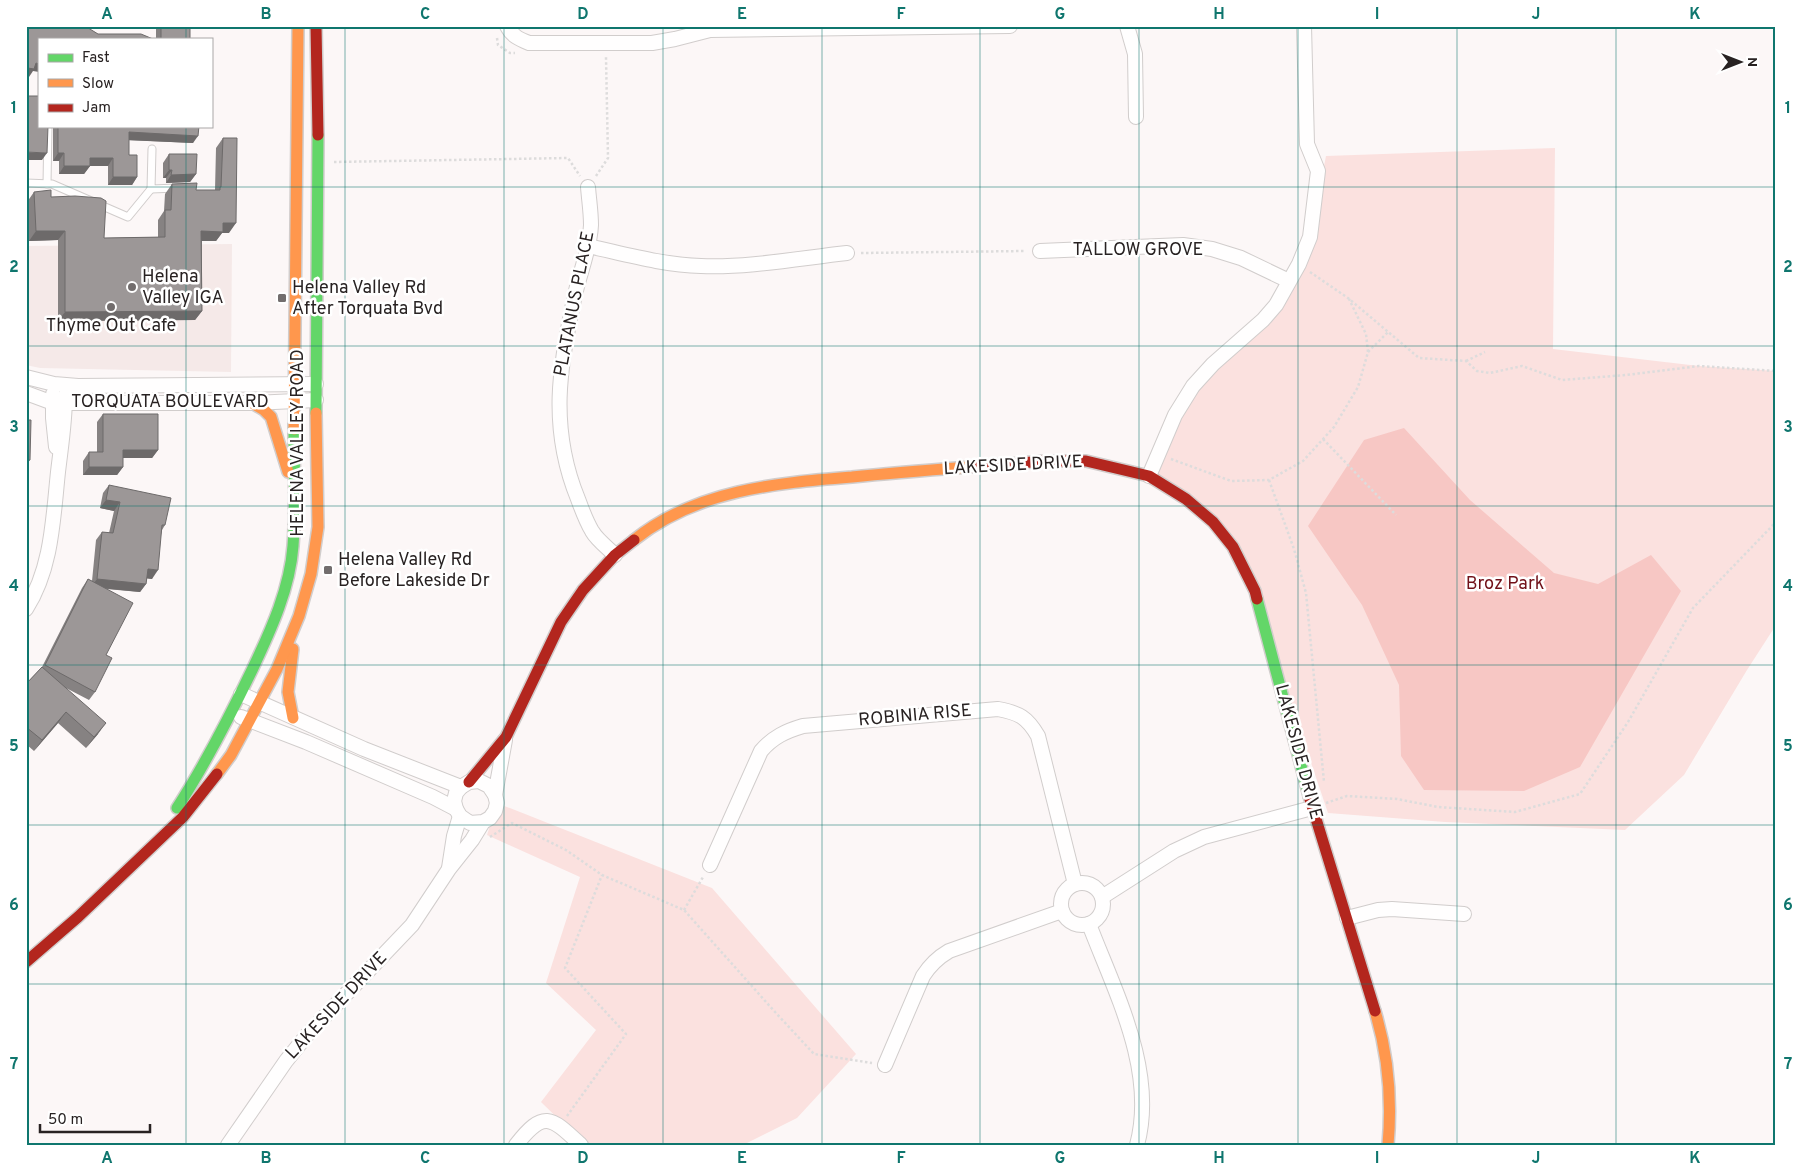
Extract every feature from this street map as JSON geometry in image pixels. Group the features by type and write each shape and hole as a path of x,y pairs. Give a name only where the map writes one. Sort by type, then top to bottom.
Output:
{"street":[{"name":"HELENA VALLEY ROAD","path":"154,842 193,784 241,694 268,636 286,584 293,547 298,26"},
{"name":"HELENA VALLEY ROAD","path":"26,962 78,917 154,842 184,817 231,755 281,660 300,616 311,574 318,527 316,26"},
{"path":"507,26 510,32 518,39 529,43 652,44 710,30 740,28 1010,26"},
{"path":"1127,26 1135,54 1136,117"},
{"path":"1150,476 1175,415 1193,386 1213,364 1263,320 1276,305 1298,264 1310,236 1318,171 1307,144 1304,26"},
{"name":"PLATANUS PLACE","path":"588,187 591,226 562,356 558,396 560,429 565,462 584,514 592,532 615,555"},
{"path":"588,246 681,265 703,266 736,265 847,253"},
{"name":"TALLOW GROVE","path":"1040,251 1183,246 1212,249 1241,258 1289,281"},
{"name":"TORQUATA BOULEVARD","path":"26,377 60,385 316,384"},
{"path":"26,609 35,595 51,543 65,418 59,403 60,385"},
{"name":"TORQUATA BOULEVARD","path":"26,393 59,403 252,403 316,400"},
{"path":"252,403 271,417 294,490"},
{"name":"LAKESIDE DRIVE","path":"449,869 458,813 454,801 456,793 506,736 561,622 583,590 615,555 650,527 692,505 738,491 797,481 1046,460 1086,461 1150,476 1186,499 1213,522 1233,547 1256,591 1312,808 1380,1028 1388,1074 1390,1120 1388,1145"},
{"path":"293,718 289,706 288,689 300,616"},
{"path":"241,694 364,749 465,784 480,781 489,786 495,795"},
{"name":"ROBINIA RISE","path":"710,865 761,751 769,741 779,735 802,726 998,709 1023,717 1031,723 1038,736 1075,884"},
{"path":"232,713 306,742 433,797 470,823 483,822"},
{"name":"LAKESIDE DRIVE","path":"228,1145 296,1048 412,925 483,822 490,818 495,811 495,795 506,736"},
{"path":"1102,897 1188,844 1204,837 1312,808"},
{"path":"1075,884 1091,885 1098,890 1102,897 1102,913 1097,920 1081,926 1073,924 1062,911 1063,895 1068,888 1075,884"},
{"path":"1346,918 1378,910 1392,909 1464,914"},
{"path":"885,1065 923,976 930,964 938,957 949,951 1062,911"},
{"path":"1089,924 1131,1034 1136,1054 1141,1100 1141,1118 1137,1145"},
{"path":"516,1145 529,1128 539,1122 549,1121 560,1126 581,1145"}],"lane":[{"path":"47,184 48,128"},
{"path":"26,183 52,184 128,217 151,189 152,149"},
{"path":"151,189 181,188"}],"path":[{"path":"318,162 568,158 588,187 608,158 606,43"},
{"path":"847,253 1040,251"},
{"path":"1298,264 1348,298 1419,358 1466,361 1485,352"},
{"path":"1158,454 1231,481 1269,480 1303,461 1334,427 1358,387 1368,352 1366,334 1348,298"},
{"path":"1368,352 1388,332"},
{"path":"1466,361 1477,371 1490,373 1522,366 1562,380 1626,375 1699,366 1776,370"},
{"path":"1323,439 1396,515"},
{"path":"1269,480 1294,549 1306,593 1324,784"},
{"path":"1312,808 1347,796 1397,799 1438,807 1515,812 1580,794 1628,722 1693,608 1776,522"},
{"path":"472,840 481,843 512,823 566,850 602,875 684,910 774,1012 814,1054 885,1065"},
{"path":"684,910 710,865"},
{"path":"560,1126 626,1034 565,968 602,875"}],"shaded area":[{"path":"232,244 231,372 40,368 26,365 26,246"},
{"path":"1404,428 1470,500 1554,573 1598,584 1651,555 1681,591 1580,767 1524,791 1424,790 1401,756 1399,685 1362,605 1308,526 1364,440"}],"green space":[{"name":"Broz Park","path":"1555,148 1553,349 1699,366 1776,371 1776,625 1684,775 1625,830 1445,822 1328,813 1267,632 1233,547 1149,476 1193,386 1263,321 1310,237 1326,156"},
{"path":"497,803 712,888 856,1054 797,1118 743,1145 585,1145 541,1102 596,1030 546,983 580,877 487,835"}],"building":[{"path":"26,26 85,26 98,34 141,34 151,38 38,38 38,64 36,63 34,69 28,68 28,96 38,96 38,128 48,128 47,153 26,152"},
{"path":"161,26 190,26 190,38 161,38"},
{"path":"58,128 199,128 198,136 129,132 129,155 137,155 137,177 113,177 113,158 90,158 90,166 64,166 64,153 58,153"},
{"path":"223,138 237,138 236,223 223,223 223,232 201,231 202,311 65,312 65,231 36,231 34,192 51,190 51,197 75,196 101,198 106,201 104,238 165,237 165,210 171,210 172,184 197,183 196,190 220,190"},
{"path":"169,154 197,154 196,174 171,175 172,170 169,170"},
{"path":"103,414 158,414 158,450 123,450 123,467 89,467 89,452 103,452"},
{"path":"26,420 31,420 30,460 26,460"},
{"path":"109,485 171,498 165,525 162,525 158,570 148,569 146,584 97,579 102,532 113,533 120,502 106,500"},
{"path":"88,579 133,603 106,655 112,658 95,692 45,665"},
{"path":"42,667 106,723 94,737 66,712 42,740 26,727 26,684"}],"traffic: fast":[{"path":"316,413 318,135"},
{"path":"177,808 208,757 236,704 266,639 284,593 293,546 295,502 294,429"},
{"path":"1257,599 1309,796"}],"traffic: slow":[{"path":"294,429 298,26"},
{"path":"252,403 271,417 288,472"},
{"path":"217,774 231,755 277,669 299,616 311,574 318,527 316,413"},
{"path":"634,540 658,523 684,510 738,492 795,482 969,467"},
{"path":"293,649 288,692 293,718"},
{"path":"1375,1011 1388,1077 1388,1145"}],"traffic: jam":[{"path":"316,26 318,135"},
{"path":"969,467 1046,461 1086,461 1149,476 1186,499 1213,522 1233,547 1255,591 1257,599"},
{"path":"469,782 506,737 561,622 583,590 615,555 634,540"},
{"path":"26,962 78,917 183,817 217,774"},
{"path":"1309,796 1375,1011"}],"place":[{"name":"Helena Valley IGA","path":"132,287"},
{"name":"Helena Valley Rd After Torquata Bvd","path":"282,298"},
{"name":"Thyme Out Cafe","path":"111,307"},
{"name":"Helena Valley Rd Before Lakeside Dr","path":"328,570"}]}
